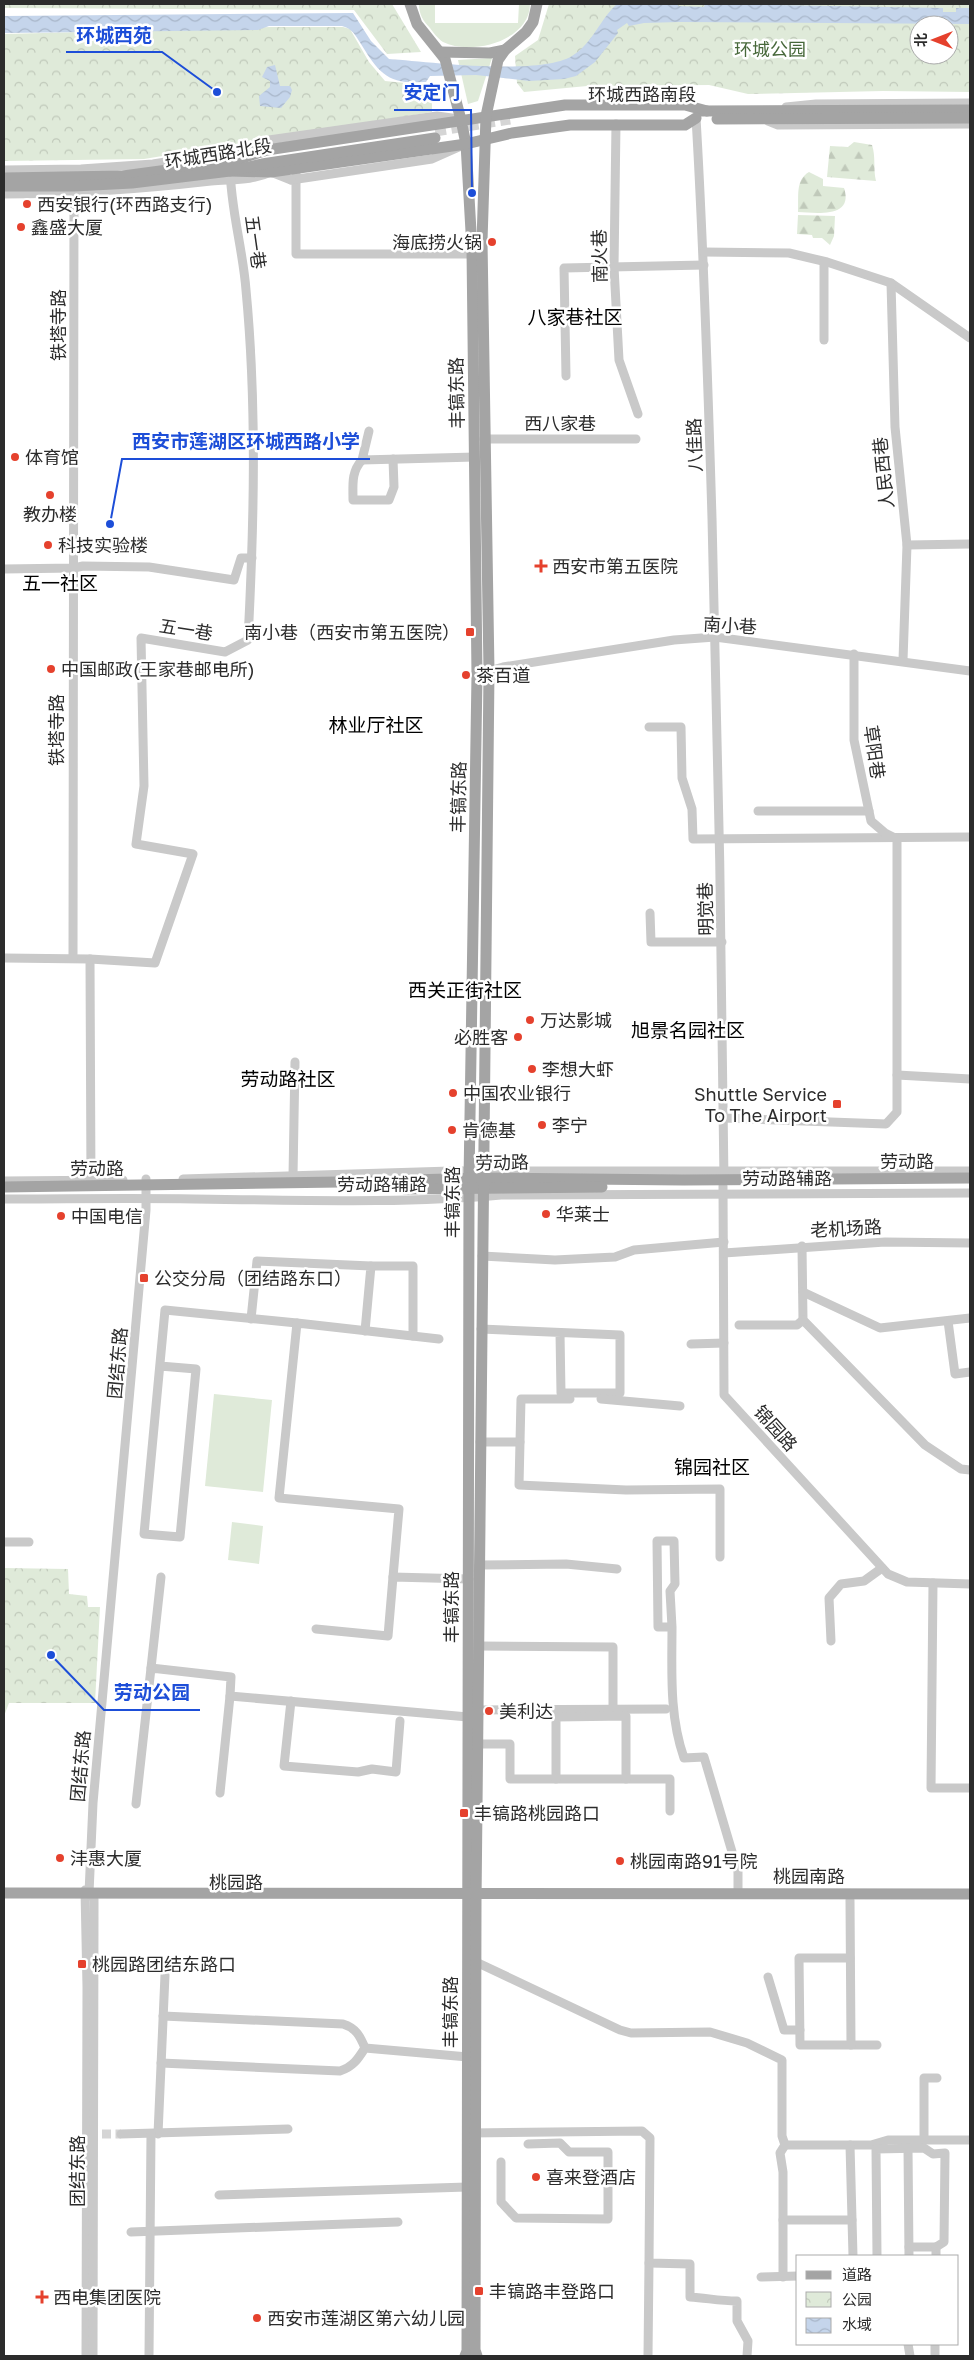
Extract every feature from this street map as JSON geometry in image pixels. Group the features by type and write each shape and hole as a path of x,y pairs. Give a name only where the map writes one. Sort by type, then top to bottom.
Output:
{"main road":[{"path":"410,4 418,24 443,56 490,53 505,50 533,22 537,4"},
{"name":"丰镐东路","path":"477,2356 475,2350 468,2057 478,1744 489,671 482,241 486,116 498,60 505,50"},
{"name":"丰镐东路","path":"443,56 452,84 466,144 472,254 472,384 475,457 477,675 470,1184 468,1717 472,1898 476,1962 471,2133 467,2187 467,2350 465,2356"},
{"path":"230,166 267,150 486,116 586,103 685,105 707,111"},
{"name":"环城西路南段","path":"970,110 573,111 510,123 573,118 970,118"},
{"path":"230,166 294,176 466,144 527,130 570,125 685,125 696,118"},
{"name":"环城西路北段","path":"4,186 74,190 132,183 435,134"},
{"name":"环城西路北段","path":"4,178 123,176 230,166"},
{"name":"劳动路","path":"724,1183 970,1178"},
{"name":"劳动路","path":"4,1187 146,1189 483,1183 970,1184"},
{"name":"劳动路","path":"4,1193 91,1189"},
{"name":"桃园路","path":"4,1893 88,1896 472,1898"},
{"name":"桃园南路","path":"472,1898 738,1894 970,1894"},
{"name":"桃园路","path":"4,1900 88,1896"},
{"name":"桃园南路","path":"472,1898 970,1900"}],"street":[{"name":"环城西路南段","path":"775,110 802,104 970,103"},
{"path":"230,166 269,140 427,117 437,116 461,120"},
{"name":"八佳路","path":"696,118 704,252 715,637"},
{"name":"环城西路南段","path":"763,119 778,125 970,124"},
{"name":"南火巷","path":"616,124 614,267 619,360 638,414"},
{"path":"4,170 138,166 230,166 258,178 294,176 296,254 472,254"},
{"name":"五一巷","path":"90,959 155,963 193,854 136,844 144,786 141,638 225,652 248,640 252,558 253,416 246,290 230,166"},
{"path":"258,178 271,172"},
{"path":"4,194 74,190"},
{"name":"铁塔寺路","path":"73,958 74,190"},
{"path":"704,252 789,253 891,283 970,338"},
{"path":"824,262 824,340"},
{"path":"566,376 564,268 704,265"},
{"name":"人民西巷","path":"891,283 895,427 907,545 903,660"},
{"path":"368,431 362,460 355,467 353,500 389,500 394,487 394,459"},
{"name":"西八家巷","path":"484,439 636,439"},
{"path":"362,460 475,457"},
{"path":"907,545 970,544"},
{"path":"4,569 74,568 83,566 148,567 234,580 241,558 252,558"},
{"name":"南小巷","path":"489,671 502,667 674,640 715,637 970,670"},
{"name":"明觉巷","path":"715,637 721,839 724,1183"},
{"name":"草阳巷","path":"854,654 854,740 871,821 885,833 897,839"},
{"path":"648,727 681,727 682,778 692,809 693,839 970,837"},
{"path":"758,811 869,810"},
{"path":"724,1118 886,1124 896,1112 897,839"},
{"path":"650,913 650,942 722,942"},
{"path":"4,958 90,959 91,1189"},
{"path":"293,1176 295,1062"},
{"path":"897,1075 963,1077 970,1079"},
{"name":"劳动路辅路","path":"724,1183 970,1171"},
{"name":"劳动路辅路","path":"146,1189 293,1176 470,1184 724,1183 970,1193"},
{"path":"4,1181 91,1189"},
{"name":"锦园路","path":"724,1183 724,1395 888,1574 906,1582 970,1584"},
{"path":"4,1199 91,1189"},
{"name":"团结东路","path":"93,2356 98,2134 88,1896 93,1803 142,1267 146,1189"},
{"path":"482,1256 555,1260 616,1257 634,1250 724,1242"},
{"name":"老机场路","path":"724,1252 885,1242 970,1243"},
{"path":"802,1246 803,1320 925,1445 961,1469 970,1470"},
{"path":"251,1319 257,1261 413,1266 413,1336"},
{"path":"365,1331 371,1266"},
{"path":"803,1292 880,1328 970,1318"},
{"path":"160,1366 196,1369 180,1537 144,1534 165,1310 439,1339"},
{"path":"740,1325 797,1325 803,1320"},
{"path":"948,1321 955,1374 970,1372"},
{"path":"297,1323 278,1498 399,1509 388,1636 316,1629"},
{"path":"481,1329 560,1332 620,1335 620,1393 561,1393 560,1332"},
{"path":"691,1344 724,1343"},
{"path":"680,1406 611,1399 521,1399 519,1485 626,1490 720,1489 720,1557"},
{"path":"480,1442 520,1442"},
{"path":"672,1626 658,1627 657,1541 674,1541 675,1584 670,1591 672,1626 673,1714 678,1740 684,1758 704,1757 738,1872 738,1894"},
{"path":"4,1542 29,1542"},
{"path":"479,1564 566,1564 617,1569"},
{"path":"831,1641 829,1598 841,1584 864,1580 882,1568"},
{"path":"136,1804 161,1577"},
{"path":"394,1577 469,1579"},
{"path":"932,1583 931,1788 970,1788"},
{"path":"479,1646 613,1647 613,1709"},
{"path":"151,1668 231,1676 220,1793"},
{"path":"230,1696 468,1717"},
{"path":"291,1701 284,1766 358,1772 372,1769 396,1772 400,1721"},
{"path":"478,1710 666,1709"},
{"path":"556,1779 556,1716 626,1716 626,1779"},
{"path":"478,1744 510,1744 510,1779 670,1779 670,1811"},
{"path":"86,2356 88,1896"},
{"path":"850,1900 851,2045"},
{"path":"850,1958 800,1958 800,2045 877,2045"},
{"path":"476,1962 620,2030 631,2033 710,2032 747,2043 782,2060 782,2136 785,2145"},
{"path":"149,2356 149,2233 165,1974"},
{"path":"768,1977 784,2030 800,2030"},
{"path":"163,2016 343,2024 352,2027 360,2036 365,2048"},
{"path":"365,2048 468,2057"},
{"path":"161,2062 340,2071 348,2068 358,2060 365,2048"},
{"path":"924,2140 924,2078 937,2078"},
{"path":"121,2134 288,2129"},
{"path":"471,2133 642,2131 650,2138 648,2356"},
{"path":"785,2145 871,2145 888,2140 970,2140"},
{"path":"501,2162 502,2202 516,2218 608,2219 608,2152 569,2152 560,2143 528,2144"},
{"path":"783,2276 783,2172 780,2153 785,2145"},
{"path":"850,2145 853,2255"},
{"path":"877,2255 876,2149 908,2148 924,2148 933,2154 945,2153 944,2242 936,2251 909,2252 908,2148"},
{"path":"219,2195 467,2187"},
{"path":"783,2220 852,2220"},
{"path":"131,2232 149,2233 398,2222"},
{"path":"649,2263 690,2264 690,2297 707,2298 711,2301 737,2301 737,2321 748,2341 748,2356"},
{"path":"761,2276 796,2276"}],"green space":[{"path":"4,4 392,4 421,52 387,54 354,10 4,8"},
{"path":"419,4 435,4 435,23 518,23 519,4 530,4 527,17 520,28 510,36 483,46 468,47 455,46 439,39 423,20"},
{"name":"环城公园","path":"549,4 970,4 970,92 883,91 748,94 709,85 587,86 524,92 517,83 515,56 538,40"},
{"path":"343,27 350,29 369,62 385,81 427,85 432,99 432,112 144,159 4,161 4,34"},
{"path":"492,58 478,101 468,104 458,60"},
{"path":"854,142 872,145 876,181 827,177 830,146 848,147"},
{"path":"809,172 823,179 823,186 844,188 846,198 844,205 832,212 798,212 800,184"},
{"path":"798,215 835,216 834,236 830,245 822,238 797,234"},
{"path":"214,1394 272,1400 263,1492 205,1486"},
{"path":"232,1522 263,1526 259,1564 228,1560"},
{"path":"4,1568 68,1569 69,1594 87,1596 88,1607 100,1607 95,1703 9,1703 4,1716"}],"water":[{"path":"617,4 678,4 678,6 704,7 705,4 715,4 943,8 943,12 956,12 956,8 970,8 970,24 959,24 959,15 909,15 909,24 679,22 644,23 629,26 627,23 617,30 618,33 595,62 576,76 564,79 529,81 476,75 430,76 426,82 403,82 386,75 374,63 353,33 342,26 269,26 258,30 4,33 4,16 353,13 371,41 389,59 457,65 511,67 556,62 572,56 591,38"},
{"path":"275,65 280,86 290,86 292,90 290,97 281,108 260,106 259,96 270,87 270,81 262,77 267,67"}],"tunnel":[{"path":"435,131 510,119"},
{"path":"102,2134 121,2134"}],"place":[{"name":"环城西苑","path":"217,92"},
{"name":"安定门","path":"472,193"},
{"name":"西安银行(环西路支行)","path":"27,204"},
{"name":"鑫盛大厦","path":"21,227"},
{"name":"海底捞火锅","path":"492,242"},
{"name":"体育馆","path":"15,457"},
{"name":"教办楼","path":"50,495"},
{"name":"西安市莲湖区环城西路小学","path":"110,524"},
{"name":"科技实验楼","path":"48,545"},
{"name":"西安市第五医院","path":"541,566"},
{"name":"南小巷（西安市第五医院）","path":"470,632"},
{"name":"中国邮政(王家巷邮电所)","path":"51,669"},
{"name":"茶百道","path":"466,675"},
{"name":"万达影城","path":"530,1020"},
{"name":"必胜客","path":"518,1037"},
{"name":"李想大虾","path":"532,1069"},
{"name":"中国农业银行","path":"453,1093"},
{"name":"Shuttle Service To The Airport","path":"837,1104"},
{"name":"李宁","path":"542,1125"},
{"name":"肯德基","path":"452,1130"},
{"name":"华莱士","path":"546,1214"},
{"name":"中国电信","path":"61,1216"},
{"name":"公交分局（团结路东口）","path":"144,1278"},
{"name":"劳动公园","path":"51,1655"},
{"name":"美利达","path":"489,1711"},
{"name":"丰镐路桃园路口","path":"464,1813"},
{"name":"沣惠大厦","path":"60,1858"},
{"name":"桃园南路91号院","path":"620,1861"},
{"name":"桃园路团结东路口","path":"82,1964"},
{"name":"喜来登酒店","path":"536,2177"},
{"name":"丰镐路丰登路口","path":"479,2291"},
{"name":"西电集团医院","path":"42,2297"},
{"name":"西安市莲湖区第六幼儿园","path":"257,2318"}],"district":[{"name":"八家巷社区","path":"575,316"},
{"name":"五一社区","path":"60,582"},
{"name":"林业厅社区","path":"376,724"},
{"name":"西关正街社区","path":"465,989"},
{"name":"旭景名园社区","path":"688,1029"},
{"name":"劳动路社区","path":"288,1078"},
{"name":"锦园社区","path":"712,1466"}]}
